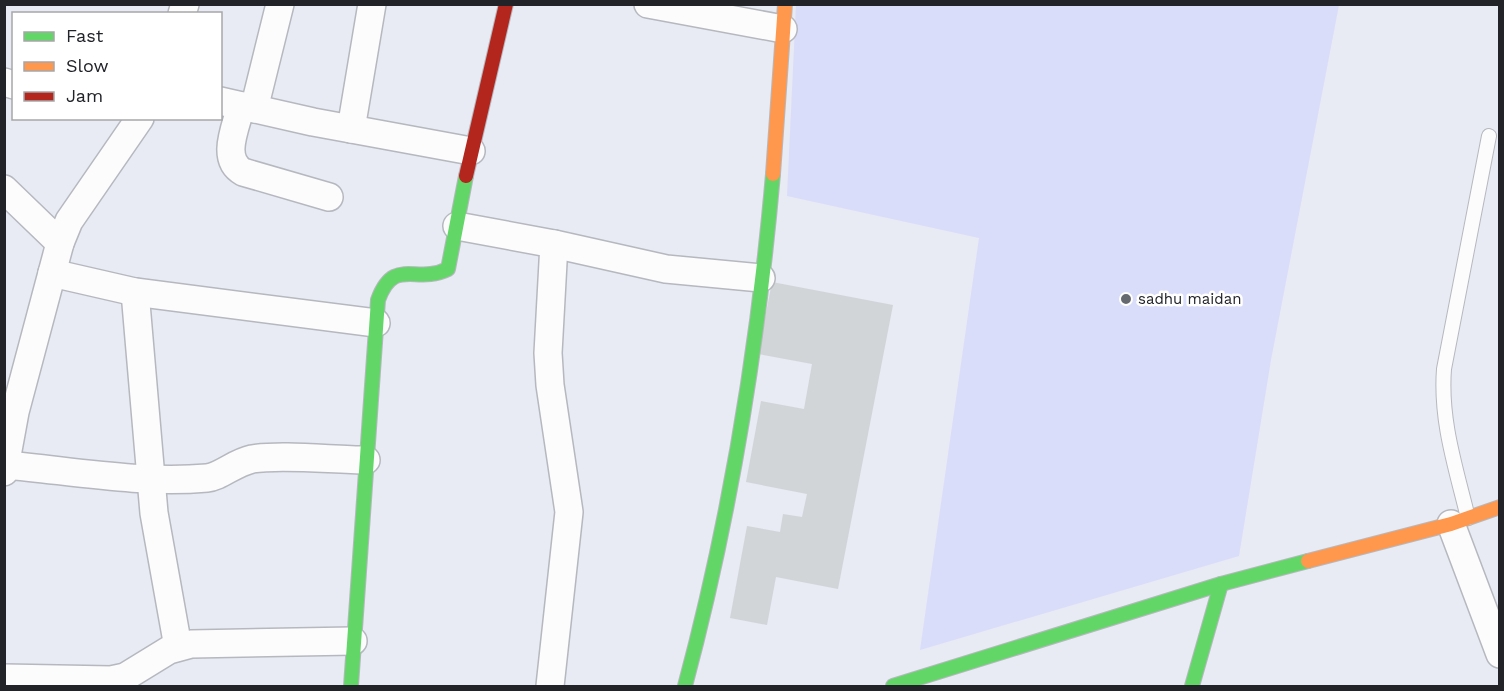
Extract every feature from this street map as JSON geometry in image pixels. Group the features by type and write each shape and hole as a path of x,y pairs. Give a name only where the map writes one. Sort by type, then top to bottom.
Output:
{"street":[{"path":"280,4 238,105 230,159 235,167 243,172 329,197"},
{"path":"351,129 372,4"},
{"path":"351,687 376,323 382,284 388,277 398,273 441,275 448,269 471,151 506,4"},
{"path":"648,4 784,17 769,226 744,434 709,605 685,687"},
{"path":"238,105 471,151"},
{"path":"130,121 69,221 60,243 15,412 5,468 151,478 215,477 227,468 254,459 366,460"},
{"path":"4,189 60,243"},
{"path":"457,226 554,243 666,269 761,278"},
{"path":"549,687 569,512 550,385 548,353 554,243"},
{"path":"52,273 135,292 376,323"},
{"path":"135,292 154,513 178,647"},
{"path":"893,687 1221,584 1459,521 1500,507"},
{"path":"1459,521 1500,654"},
{"path":"1192,687 1221,584"},
{"path":"4,678 111,680 125,677 159,654 191,644 353,641"}],"lane":[{"path":"1459,521 1444,422 1444,369 1489,136"}],"shaded area":[{"name":"sadhu maidan","path":"796,5 1339,5 1271,360 1239,556 920,650 979,238 787,196"}],"building":[{"path":"772,282 893,305 838,589 776,577 767,625 730,618 747,526 780,532 783,514 802,517 807,494 746,482 761,401 804,409 812,364 758,354"}],"traffic: fast":[{"path":"685,686 729,496 759,304 773,174"},
{"path":"351,686 378,300 384,287 391,279 399,275 436,273 448,269 466,176"},
{"path":"893,686 1221,584 1308,561"},
{"path":"1192,686 1221,584"}],"traffic: slow":[{"path":"773,174 785,4"},
{"path":"1308,561 1451,524 1500,507"}],"traffic: jam":[{"path":"466,176 506,4"}],"place":[{"name":"sadhu maidan","path":"1126,299"}]}
